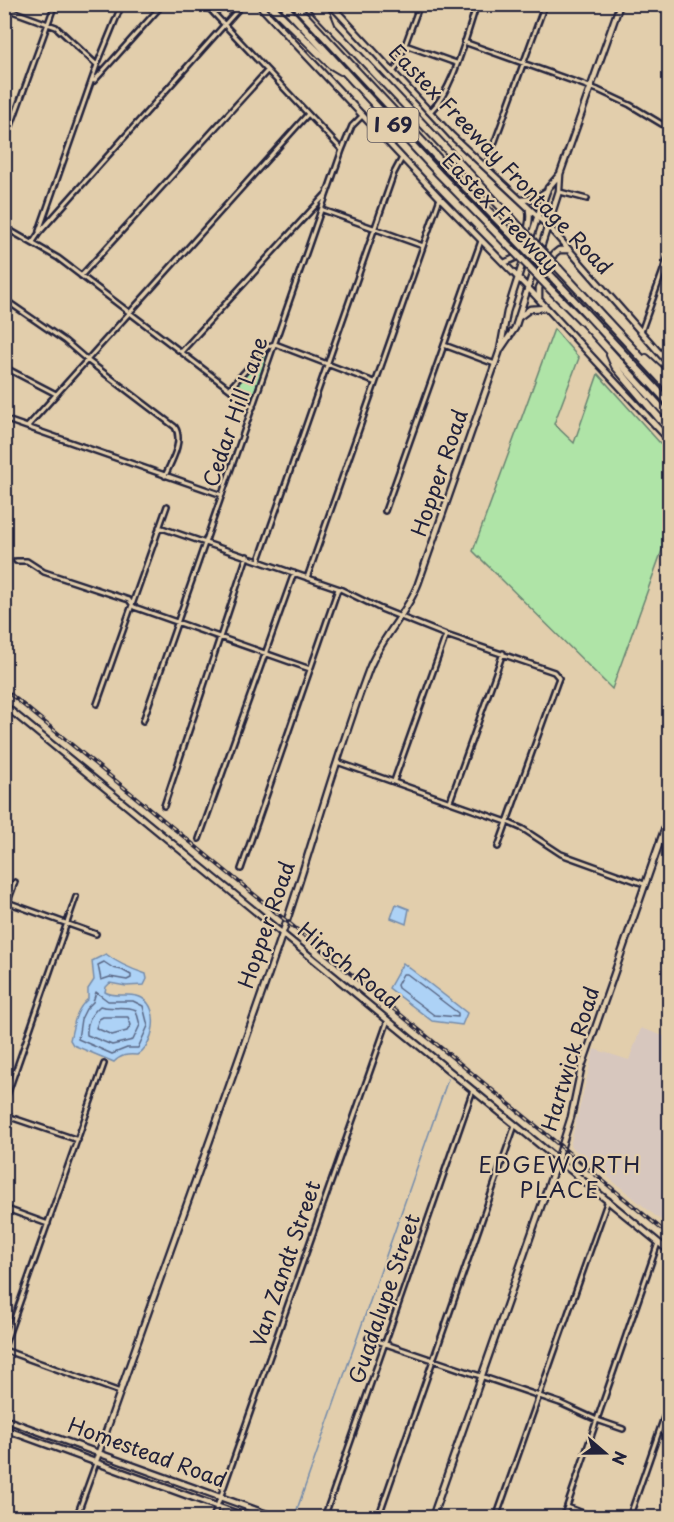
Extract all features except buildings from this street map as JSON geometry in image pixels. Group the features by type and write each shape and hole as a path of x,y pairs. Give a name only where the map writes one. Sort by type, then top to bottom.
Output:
{"highway":[{"path":"269,4 331,65 346,74"},
{"name":"Eastex Freeway","path":"282,4 439,174 608,349 669,418"},
{"name":"I 69","path":"294,4 669,404"},
{"name":"Eastex Freeway","path":"310,4 669,389"},
{"path":"319,4 332,28"},
{"path":"600,316 669,380"},
{"path":"608,349 615,366 669,431"}],"main road":[{"path":"258,4 440,198 519,278 669,441"},
{"name":"Eastex Freeway Frontage Road","path":"330,4 452,136 549,227 669,365"},
{"name":"Hopper Road","path":"96,1461 282,934 337,762 374,658 384,639 402,617 418,584 500,350 507,312 537,218 547,191 560,174 620,4"},
{"name":"Hopper Road","path":"500,350 513,331 529,289 560,192 560,174"},
{"path":"521,200 534,199 547,191"},
{"path":"504,263 515,258 522,246 530,219 527,206"},
{"path":"541,302 539,288 554,254 559,250 569,250"},
{"path":"518,318 530,309 546,308"},
{"name":"Hirsch Road","path":"4,705 669,1252"},
{"name":"Hartwick Road","path":"432,1518 557,1160 571,1118 581,1069 669,813"},
{"name":"Homestead Road","path":"4,1419 278,1518"},
{"name":"Homestead Road","path":"4,1429 249,1518"},
{"path":"33,1439 36,1430"},
{"path":"165,1488 168,1477"}],"street":[{"path":"4,145 55,4"},
{"path":"39,233 97,65 122,4"},
{"path":"92,83 163,4"},
{"path":"205,4 342,150"},
{"path":"33,242 243,4"},
{"path":"393,73 397,68 420,4"},
{"path":"430,112 440,103 444,95 477,4"},
{"path":"486,166 545,4"},
{"path":"4,8 64,33 97,65"},
{"path":"464,42 591,87 630,105 669,129"},
{"path":"405,45 456,63"},
{"path":"81,276 267,71"},
{"path":"27,427 308,114"},
{"name":"Cedar Hill Lane","path":"143,721 323,210 342,150 352,126 362,116"},
{"path":"259,560 397,165 403,157"},
{"path":"182,351 322,196 329,192"},
{"path":"560,192 587,199"},
{"path":"306,578 440,198"},
{"path":"323,210 423,246"},
{"path":"4,227 33,242 81,276 253,407"},
{"path":"386,512 481,239"},
{"path":"640,334 669,251"},
{"path":"4,299 64,341 177,429 178,441 165,476"},
{"path":"230,388 268,346 275,344 375,382"},
{"path":"444,345 495,364"},
{"path":"4,367 57,394"},
{"path":"4,419 222,495"},
{"path":"97,705 167,506"},
{"path":"159,527 259,560 338,589 381,609 446,634 554,672 559,678 498,847"},
{"path":"164,806 247,556"},
{"path":"16,561 27,561 44,572 129,600 134,607 310,669"},
{"path":"199,839 294,573"},
{"path":"241,869 338,589"},
{"path":"394,781 446,634"},
{"path":"450,801 503,653"},
{"path":"337,762 507,822 523,829 561,854 644,884"},
{"path":"4,913 15,882"},
{"path":"4,1104 76,897"},
{"path":"6,902 96,934"},
{"name":"Van Zandt Street","path":"213,1518 388,1020"},
{"path":"104,1064 4,1348 120,1392"},
{"name":"Guadalupe Street","path":"324,1518 473,1090"},
{"path":"4,1115 78,1140"},
{"path":"378,1518 515,1125"},
{"path":"496,1518 608,1200"},
{"path":"4,1208 48,1224"},
{"path":"563,1518 658,1243"},
{"path":"368,1338 540,1396 623,1429"},
{"path":"628,1518 669,1400"},
{"name":"Hopper Road","path":"76,1518 96,1461"},
{"path":"567,1508 596,1518"}],"shaded area":[{"path":"641,1028 669,1038 669,1227 570,1146 594,1049 629,1060"}],"green space":[{"path":"554,329 579,358 554,424 574,443 598,374 669,453 669,531 612,689 473,551"},
{"path":"270,348 251,401 235,388"}],"water":[{"path":"396,904 409,909 406,924 391,918"},
{"path":"106,954 125,966 146,974 147,979 144,985 126,986 110,983 105,992 142,998 152,1010 153,1018 151,1035 143,1050 137,1055 124,1056 114,1062 73,1045 70,1040 80,1008 88,999 88,989 94,980 92,961"},
{"path":"403,963 467,1013 462,1025 432,1021 389,988"}],"waterway":[{"path":"294,1518 448,1079"}],"railway":[{"path":"4,689 670,1236"}],"district":[{"name":"EDGEWORTH PLACE","path":"560,1178"}]}
